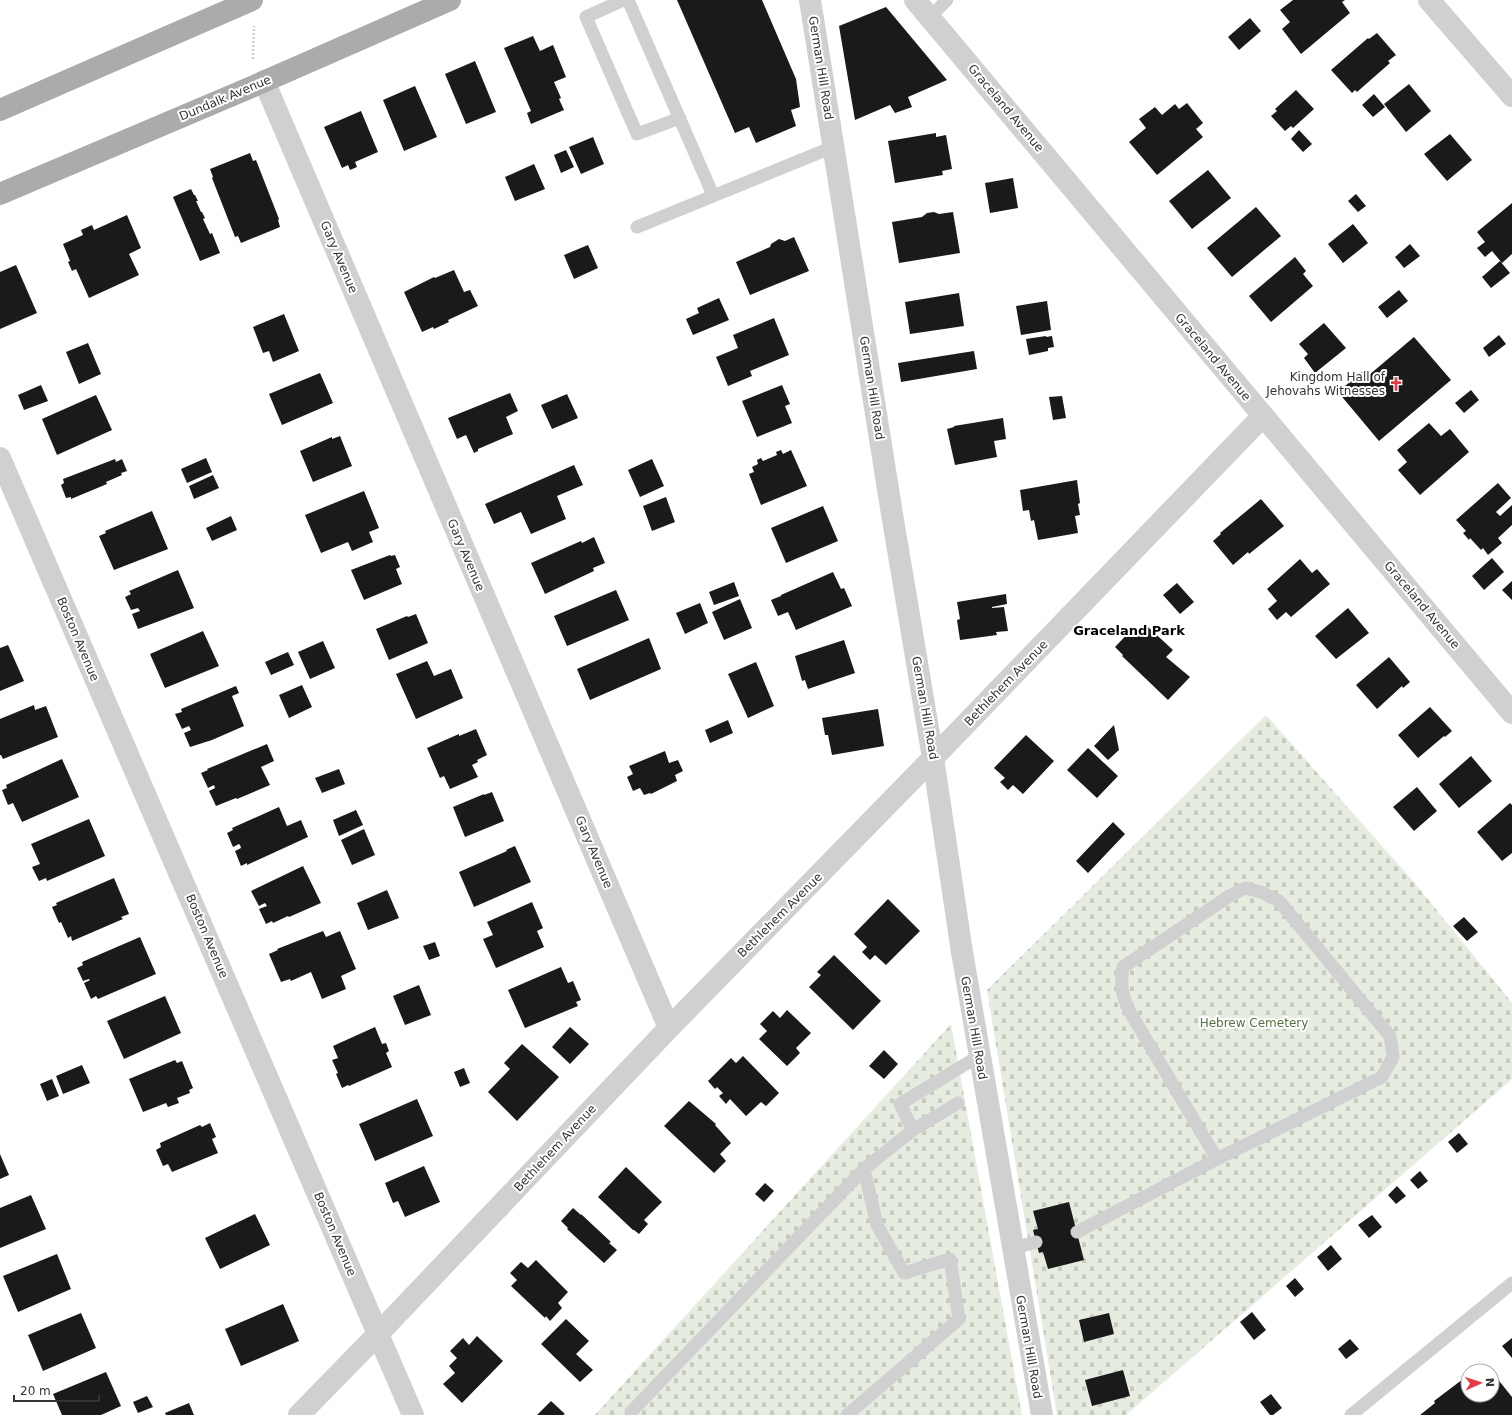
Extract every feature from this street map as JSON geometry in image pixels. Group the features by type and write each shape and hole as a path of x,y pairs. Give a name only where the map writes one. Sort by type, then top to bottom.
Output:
{"main road":[{"path":"0,110 252,0"},
{"name":"Dundalk Avenue","path":"0,194 450,0"}],"street":[{"name":"German Hill Road","path":"810,0 892,514 934,758 962,952 979,1056 1042,1415"},
{"name":"Graceland Avenue","path":"916,0 1512,713"},
{"path":"1429,0 1512,96"},
{"name":"Gary Avenue","path":"264,81 668,1028"},
{"name":"Bethlehem Avenue","path":"299,1415 378,1334 668,1028 934,758 1263,416"},
{"name":"Boston Avenue","path":"0,458 413,1415"}],"lane":[{"path":"623,0 586,17 637,134 680,118"},
{"path":"628,0 713,195"},
{"path":"930,17 947,0"},
{"path":"637,227 833,147"},
{"path":"1077,1232 1217,1159 1382,1077 1393,1057 1390,1036 1279,901 1261,892 1245,888 1232,895 1123,968 1121,980 1123,998 1130,1012 1217,1159"},
{"path":"914,1130 900,1104 979,1056"},
{"path":"631,1412 864,1170 914,1130 958,1103"},
{"path":"847,1415 959,1319 950,1260 904,1272 877,1225 864,1170"},
{"path":"1012,1249 1036,1242"},
{"path":"1351,1415 1512,1283"}],"path":[{"path":"253,61 255,21"}],"green space":[{"name":"Hebrew Cemetery","path":"1266,715 1413,881 1512,1003 1512,1079 1126,1415 1057,1415 987,990"},
{"path":"951,1024 1022,1415 595,1415"}],"building":[{"path":"677,0 762,0 796,79 800,107 791,110 796,126 756,143 749,127 735,133"},
{"path":"1293,0 1345,0 1342,2 1350,13 1301,54 1282,29 1290,22 1280,10"},
{"path":"886,7 947,80 908,97 912,107 895,113 890,105 855,120 839,26"},
{"path":"1250,18 1261,31 1239,50 1228,37"},
{"path":"1377,33 1396,55 1388,61 1390,63 1357,92 1355,90 1352,93 1331,70 1368,38 1369,39"},
{"path":"533,36 540,51 553,45 566,77 554,82 561,98 559,99 564,110 531,124 527,113 531,111 504,48"},
{"path":"475,61 496,112 466,124 445,74"},
{"path":"1409,84 1431,111 1406,132 1384,104"},
{"path":"415,86 437,137 404,151 383,100"},
{"path":"1296,90 1314,109 1293,128 1291,126 1285,131 1271,116 1277,111 1275,109"},
{"path":"1374,94 1385,107 1373,117 1362,105"},
{"path":"1187,103 1203,123 1196,129 1203,137 1157,175 1129,142 1146,128 1139,119 1155,107 1162,115 1175,104 1179,109"},
{"path":"361,111 378,152 355,162 357,167 350,170 348,165 342,168 324,127"},
{"path":"1299,130 1312,144 1303,152 1291,139"},
{"path":"936,133 936,137 946,135 952,169 942,171 943,175 895,183 888,141"},
{"path":"1450,134 1472,160 1447,181 1424,154"},
{"path":"593,137 604,164 581,174 569,147"},
{"path":"566,150 574,167 561,173 554,155"},
{"path":"250,153 253,161 256,160 279,219 280,227 241,243 238,236 235,237 212,178 210,169"},
{"path":"534,164 545,189 515,201 505,177"},
{"path":"1208,170 1231,198 1192,229 1169,201"},
{"path":"1013,178 1018,208 990,213 985,183"},
{"path":"191,189 205,218 203,219 210,234 212,233 220,253 200,261 173,197"},
{"path":"1356,194 1366,206 1358,212 1348,201"},
{"path":"1512,203 1512,254 1502,263 1492,251 1485,257 1477,248 1485,242 1477,232"},
{"path":"1256,207 1281,236 1232,277 1207,248"},
{"path":"934,212 939,214 953,212 960,253 899,263 892,222 922,217 927,213"},
{"path":"127,215 141,248 129,254 139,275 89,298 76,269 72,271 68,262 70,261 63,244 83,235 81,230 92,225 94,230"},
{"path":"1353,224 1368,243 1343,263 1328,244"},
{"path":"794,237 809,271 750,295 736,262 770,247 771,244 779,239 785,241"},
{"path":"1410,244 1420,256 1404,268 1395,257"},
{"path":"588,245 598,268 574,279 564,255"},
{"path":"1295,257 1306,271 1303,274 1313,286 1271,322 1249,296"},
{"path":"1500,261 1510,273 1491,288 1482,277"},
{"path":"16,265 37,313 0,329 0,272"},
{"path":"454,270 464,292 470,290 478,306 448,320 449,322 434,329 433,327 422,332 404,292 434,277 435,278"},
{"path":"1399,290 1408,301 1387,318 1378,307"},
{"path":"959,293 964,326 910,334 905,302"},
{"path":"719,298 729,320 693,335 686,319 699,313 697,308"},
{"path":"1047,301 1051,330 1021,335 1016,306"},
{"path":"284,314 299,351 273,362 269,351 263,353 253,327"},
{"path":"774,318 789,355 750,371 752,376 728,386 716,357 738,348 733,335"},
{"path":"1324,323 1346,348 1315,373 1304,358 1308,354 1299,344"},
{"path":"1499,335 1506,344 1489,357 1483,348"},
{"path":"1052,336 1054,347 1048,348 1048,351 1029,355 1026,339"},
{"path":"1414,337 1451,380 1379,441 1338,392 1364,370 1369,375"},
{"path":"88,343 101,374 79,384 66,352"},
{"path":"974,351 977,369 901,382 898,363"},
{"path":"320,373 333,403 282,425 269,394"},
{"path":"41,385 48,401 24,410 18,395"},
{"path":"782,385 790,404 785,406 792,423 757,437 742,401"},
{"path":"1471,390 1479,400 1464,413 1455,403"},
{"path":"510,393 518,411 506,417 513,434 478,449 478,451 474,453 466,435 457,439 448,418"},
{"path":"567,394 578,418 552,429 541,405"},
{"path":"96,395 112,430 57,455 42,419"},
{"path":"1062,396 1066,418 1053,420 1049,397"},
{"path":"1003,418 1006,439 994,441 997,457 955,465 947,429 954,426"},
{"path":"1429,423 1441,436 1450,429 1469,452 1420,495 1398,470 1407,462 1397,450"},
{"path":"340,436 352,466 313,482 300,451 332,437 332,439"},
{"path":"781,450 783,454 791,450 807,486 761,505 749,474 754,472 752,467 758,464 757,460 761,458 763,461 777,455 776,452"},
{"path":"206,458 212,472 187,483 181,469"},
{"path":"115,459 116,462 122,459 127,471 121,473 122,475 106,482 107,484 71,499 71,497 66,498 61,485 64,483 63,479"},
{"path":"652,459 664,486 640,497 628,470"},
{"path":"574,465 583,485 557,496 566,519 531,534 521,512 494,524 485,504"},
{"path":"213,475 219,488 194,499 189,486"},
{"path":"1077,480 1080,515 1075,516 1078,533 1038,540 1034,520 1031,521 1029,510 1023,511 1020,490"},
{"path":"1498,483 1511,498 1496,512 1500,516 1512,505 1512,525 1498,538 1502,543 1488,555 1483,548 1481,550 1470,538 1469,540 1463,533 1466,531 1456,520"},
{"path":"364,491 379,528 369,532 373,542 352,551 348,542 321,553 305,515"},
{"path":"666,497 675,522 652,531 643,506"},
{"path":"1261,499 1284,526 1249,554 1248,552 1233,565 1213,541 1221,534 1220,533"},
{"path":"823,506 838,541 786,563 771,528"},
{"path":"152,511 168,549 114,570 99,536 106,533 105,531"},
{"path":"231,516 237,530 212,541 206,528"},
{"path":"594,537 605,563 593,568 594,571 545,594 531,563 581,541 582,543"},
{"path":"390,555 395,555 400,567 396,569 402,584 364,600 351,570"},
{"path":"1492,558 1504,572 1484,590 1472,576"},
{"path":"1300,559 1312,573 1317,569 1330,584 1291,617 1286,612 1277,620 1268,609 1277,601 1267,589"},
{"path":"178,570 194,608 138,629 132,614 140,611 138,608 131,610 125,597 131,594 129,591"},
{"path":"833,572 841,589 844,588 852,606 796,630 788,612 778,616 771,600"},
{"path":"1512,581 1512,600 1502,590"},
{"path":"734,582 739,596 714,605 709,592"},
{"path":"1177,583 1194,602 1180,614 1163,595"},
{"path":"616,590 629,620 567,646 554,616"},
{"path":"1006,594 1007,604 992,608 1004,607 1008,631 996,632 997,635 960,640 957,620 960,619 957,602"},
{"path":"740,599 752,628 724,640 712,612"},
{"path":"700,603 708,623 685,634 676,613"},
{"path":"1348,608 1369,633 1336,659 1315,636"},
{"path":"416,614 428,643 389,660 376,629 407,616"},
{"path":"1135,626 1142,633 1148,627 1173,650 1166,657 1190,677 1168,700 1122,656 1123,655 1115,647"},
{"path":"203,631 219,666 165,688 150,654"},
{"path":"649,638 661,669 590,700 577,669"},
{"path":"844,640 855,673 808,689 805,680 802,681 795,656"},
{"path":"323,641 335,668 310,679 298,652"},
{"path":"8,645 24,681 0,691 0,648"},
{"path":"288,652 294,665 271,675 265,662"},
{"path":"1389,657 1410,682 1403,688 1402,686 1377,709 1356,685"},
{"path":"427,661 434,676 451,669 463,698 416,719 396,674"},
{"path":"756,662 774,706 748,718 728,674"},
{"path":"302,685 312,707 289,718 279,695"},
{"path":"236,686 239,693 232,696 244,726 212,740 190,747 184,733 191,730 189,726 182,729 175,714 182,712 181,709"},
{"path":"34,705 35,710 46,706 58,737 3,759 0,755 0,719"},
{"path":"1430,707 1452,731 1418,758 1398,735"},
{"path":"878,709 884,746 832,755 828,735 825,735 822,718"},
{"path":"728,720 733,733 710,743 705,730"},
{"path":"1114,725 1119,750 1108,760 1094,746"},
{"path":"476,729 487,755 477,760 478,762 472,765 478,777 450,789 444,776 440,778 427,748 459,734 459,736"},
{"path":"1026,735 1054,761 1023,794 1013,785 1008,790 1000,782 1005,778 994,768"},
{"path":"267,744 274,761 261,767 270,785 216,806 209,791 215,788 214,785 208,788 201,773 208,770 207,769"},
{"path":"1088,748 1118,776 1097,798 1067,770"},
{"path":"665,751 669,763 678,760 683,771 675,775 677,781 651,794 644,795 640,788 633,791 627,777 633,774 629,766"},
{"path":"1471,756 1492,781 1459,808 1439,784"},
{"path":"62,759 79,797 22,822 13,803 8,805 2,790 7,788 6,785"},
{"path":"339,769 345,784 322,793 315,778"},
{"path":"1417,787 1437,811 1414,831 1393,807"},
{"path":"492,792 504,821 465,837 453,807"},
{"path":"1510,803 1512,805 1512,853 1502,861 1477,832"},
{"path":"279,807 287,826 301,820 308,837 247,865 247,863 241,866 235,851 241,848 240,845 239,844 233,847 227,833 233,830 232,828"},
{"path":"356,810 363,825 339,836 333,820"},
{"path":"89,819 105,856 47,881 46,878 39,881 32,867 40,864 31,844"},
{"path":"1113,822 1125,834 1088,873 1076,861"},
{"path":"364,829 375,855 352,865 341,840"},
{"path":"515,846 531,882 474,907 459,872"},
{"path":"303,866 321,903 289,917 288,916 273,923 272,921 266,924 259,909 267,906 265,903 259,906 251,891"},
{"path":"114,878 129,914 121,917 123,919 72,941 71,936 68,938 61,922 59,923 52,907 57,905 56,903"},
{"path":"387,890 399,918 368,930 357,903"},
{"path":"888,899 920,931 886,965 875,955 870,960 862,952 867,947 854,934"},
{"path":"532,902 543,928 537,931 544,947 496,968 483,939 493,935 487,922"},
{"path":"1464,917 1478,932 1467,941 1453,926"},
{"path":"323,931 326,937 340,931 356,969 341,976 346,989 322,999 311,972 291,981 290,979 281,982 269,954 278,950 277,949"},
{"path":"140,937 156,974 98,999 96,996 91,999 84,983 90,980 83,981 77,968 83,965 82,962"},
{"path":"435,942 440,956 429,960 423,946"},
{"path":"834,955 881,1001 853,1030 809,987 821,975 817,972"},
{"path":"561,967 568,983 573,981 581,1000 576,1002 578,1006 525,1028 508,990"},
{"path":"419,985 431,1015 405,1025 393,996"},
{"path":"165,996 181,1033 124,1059 107,1021"},
{"path":"787,1010 811,1033 796,1048 800,1053 787,1066 759,1039 767,1031 760,1024 773,1011 780,1018"},
{"path":"375,1027 382,1044 386,1043 389,1051 386,1053 392,1067 342,1088 336,1074 338,1073 332,1060 338,1058 333,1046"},
{"path":"570,1027 589,1044 570,1064 552,1047"},
{"path":"522,1044 559,1077 517,1121 488,1092 510,1069 504,1063"},
{"path":"884,1050 898,1064 884,1079 869,1066"},
{"path":"743,1056 779,1093 766,1106 761,1102 746,1116 730,1099 726,1104 719,1096 723,1093 717,1087 715,1089 708,1081 731,1058 736,1063"},
{"path":"175,1060 177,1063 182,1061 193,1088 189,1090 190,1093 177,1098 179,1103 168,1107 166,1103 143,1112 129,1079"},
{"path":"82,1065 90,1083 63,1094 56,1076"},
{"path":"464,1068 470,1083 460,1087 454,1072"},
{"path":"52,1079 59,1096 47,1101 40,1084"},
{"path":"417,1099 433,1136 375,1161 359,1124"},
{"path":"689,1101 716,1124 715,1125 731,1143 720,1154 726,1161 714,1173 664,1126"},
{"path":"210,1123 216,1137 212,1139 218,1153 172,1172 168,1164 163,1166 156,1150 161,1147 160,1143 200,1125 202,1127"},
{"path":"1459,1133 1468,1144 1457,1153 1448,1142"},
{"path":"0,1154 9,1175 0,1179"},
{"path":"424,1166 440,1202 405,1217 398,1201 393,1203 385,1183"},
{"path":"626,1167 662,1202 644,1220 648,1224 639,1234 598,1197"},
{"path":"1420,1171 1428,1181 1418,1189 1410,1180"},
{"path":"765,1183 774,1191 764,1202 755,1194"},
{"path":"1397,1186 1406,1196 1396,1204 1388,1195"},
{"path":"31,1195 46,1229 0,1248 0,1208"},
{"path":"1069,1202 1084,1260 1048,1269 1043,1252 1039,1253 1036,1242 1033,1230 1038,1229 1033,1211"},
{"path":"573,1208 611,1242 609,1243 617,1250 604,1263 567,1229 568,1228 561,1221"},
{"path":"255,1214 270,1245 220,1269 205,1238"},
{"path":"1372,1215 1382,1227 1369,1238 1358,1225"},
{"path":"1331,1245 1342,1259 1328,1271 1317,1257"},
{"path":"57,1254 71,1289 18,1312 3,1276"},
{"path":"536,1260 568,1292 558,1303 562,1308 550,1321 511,1286 517,1280 510,1273 521,1262 528,1268"},
{"path":"1295,1278 1304,1289 1295,1297 1286,1286"},
{"path":"283,1304 299,1341 241,1366 225,1329"},
{"path":"1252,1312 1266,1330 1254,1340 1240,1322"},
{"path":"81,1313 96,1348 43,1371 28,1335"},
{"path":"1109,1313 1114,1334 1084,1342 1079,1320"},
{"path":"566,1319 589,1341 576,1354 593,1370 580,1382 541,1344"},
{"path":"477,1336 503,1361 462,1403 443,1384 455,1373 449,1366 457,1358 450,1351 463,1338 469,1345"},
{"path":"1512,1338 1512,1358 1502,1346"},
{"path":"1350,1339 1359,1349 1346,1359 1338,1349"},
{"path":"1123,1370 1130,1396 1092,1406 1085,1380"},
{"path":"106,1372 121,1406 101,1415 62,1415 53,1394"},
{"path":"1460,1381 1460,1403 1500,1403 1500,1382 1512,1397 1512,1415 1420,1415 1435,1403 1434,1401"},
{"path":"1271,1394 1282,1408 1273,1415 1270,1415 1260,1402"},
{"path":"147,1396 153,1407 138,1413 133,1402"},
{"path":"551,1401 565,1414 537,1415"},
{"path":"189,1403 194,1415 166,1415 165,1413"}],"place":[{"name":"Kingdom Hall of Jehovahs Witnesses","path":"1396,384"}],"district":[{"name":"Graceland Park","path":"1129,630"}]}
